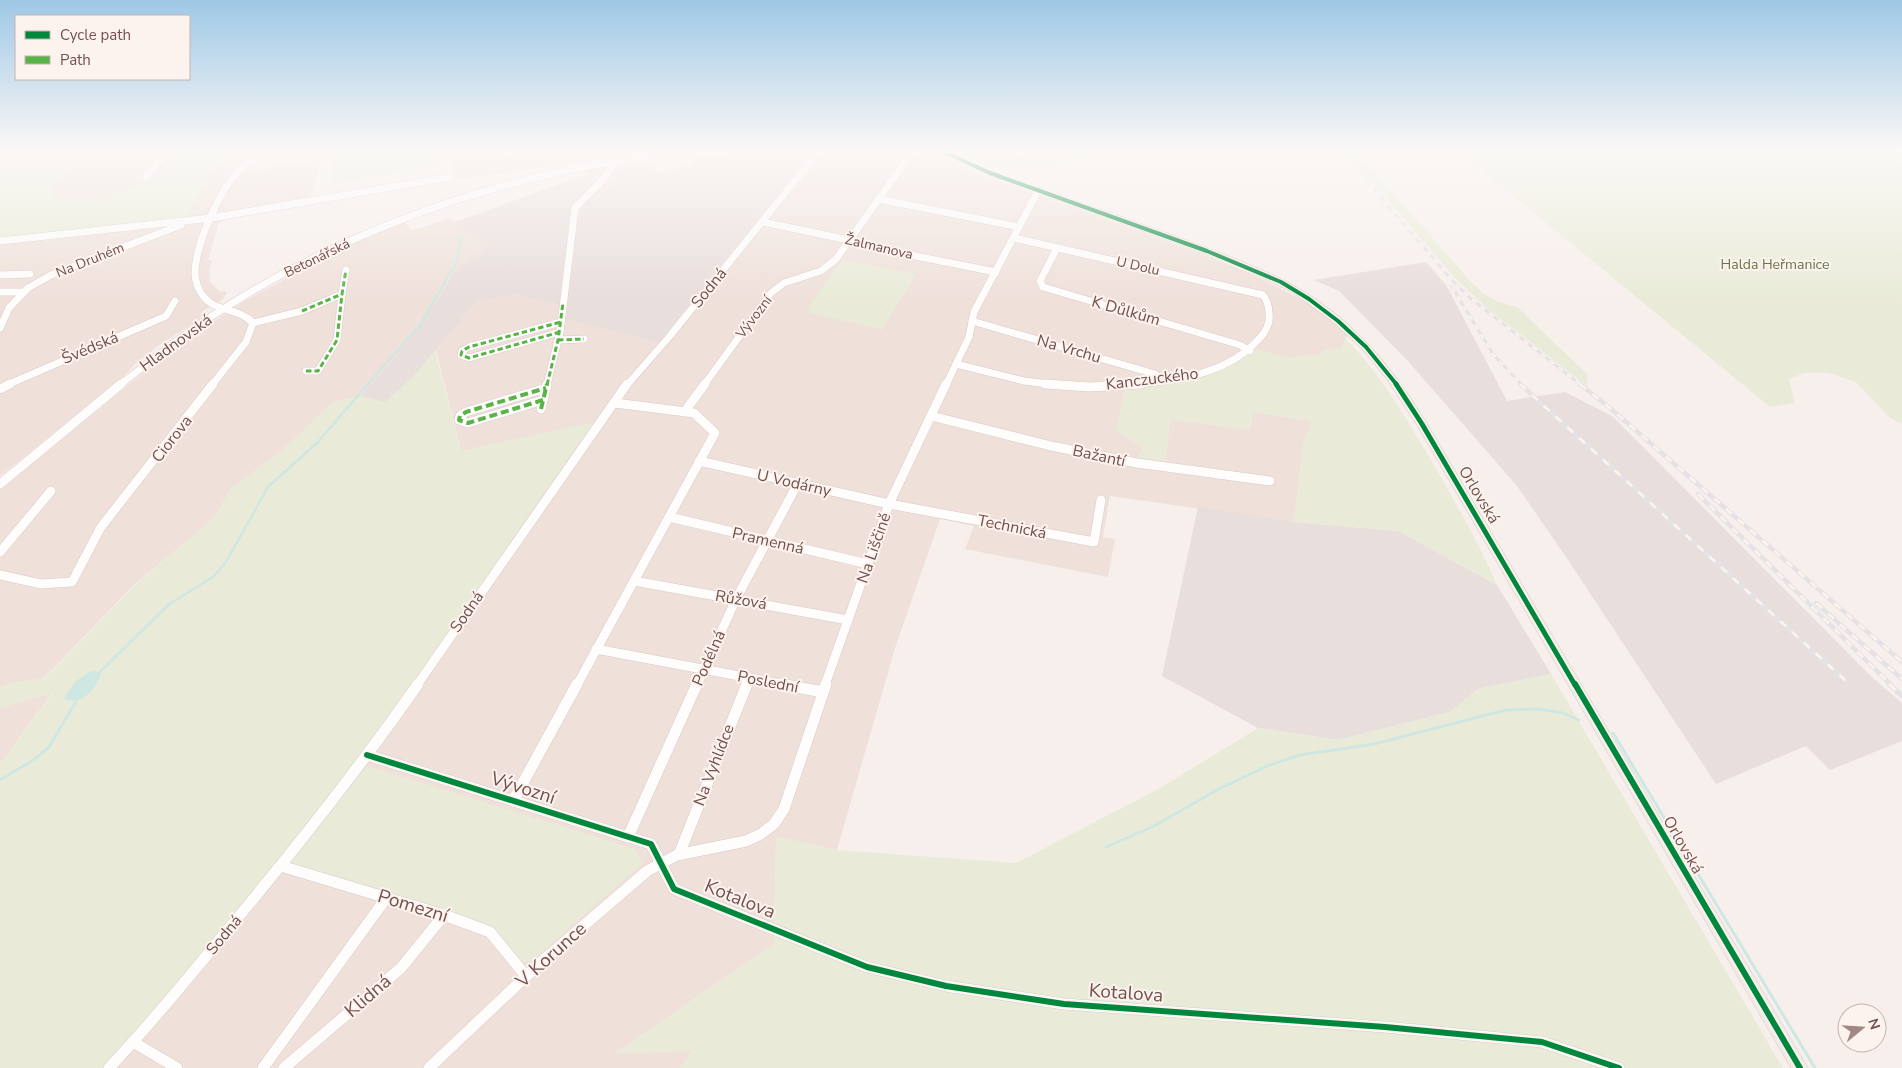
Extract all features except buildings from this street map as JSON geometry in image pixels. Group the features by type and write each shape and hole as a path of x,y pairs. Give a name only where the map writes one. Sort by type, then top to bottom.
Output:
{"main road":[{"name":"Orlovská","path":"1068,201 1184,242 1264,274 1321,307 1352,334 1388,371 1479,520 1800,1068"}],"street":[{"name":"Hladnovská","path":"221,201 211,218 195,272 198,287 204,297 211,303 225,308"},
{"path":"0,241 211,218 311,201"},
{"name":"Betonářská","path":"225,308 303,264 396,221 455,201"},
{"path":"541,409 560,332 575,208 582,201"},
{"name":"Sodná","path":"109,1068 134,1042 281,866 367,755 615,402 779,201"},
{"name":"Vývozní","path":"685,411 771,293 784,283 821,271 836,259 877,201"},
{"path":"887,201 1019,227"},
{"name":"Na Liščině","path":"680,852 747,842 760,836 776,823 784,809 889,504 969,337 974,312 1032,201"},
{"name":"Na Druhém","path":"0,328 9,308 24,292 51,275 148,236 200,219"},
{"name":"Žalmanova","path":"762,222 849,240 855,244 996,272"},
{"name":"U Dolu","path":"1014,238 1263,295"},
{"name":"K Důlkům","path":"1057,248 1040,281 1043,286 1240,345 1250,351"},
{"path":"306,371 318,371 337,340 346,270"},
{"path":"0,275 30,274"},
{"path":"0,292 24,292"},
{"path":"225,308 240,311 249,317 253,323 302,311 342,294"},
{"name":"Kanczuckého","path":"956,364 1033,383 1075,387 1123,386 1164,381 1216,369 1250,351 1266,331 1270,316 1268,302 1263,295"},
{"name":"Švédská","path":"0,389 46,367 166,316 175,301"},
{"name":"Hladnovská","path":"0,484 131,376 225,308"},
{"name":"Na Vrchu","path":"972,321 1155,374 1164,381"},
{"path":"560,332 471,357 461,355 464,350 469,348 561,322"},
{"name":"Ciorova","path":"0,575 41,584 72,582 101,527 246,342 253,323"},
{"path":"558,340 584,339"},
{"path":"543,400 468,423 459,420 460,416 466,412 546,388"},
{"name":"Vývozní","path":"513,801 715,434 694,413 615,402"},
{"name":"Bažantí","path":"931,416 1051,446 1136,464 1270,481"},
{"name":"U Vodárny","path":"700,461 889,504"},
{"name":"Podélná","path":"628,838 736,600 798,483"},
{"path":"0,552 51,491"},
{"name":"Technická","path":"889,504 1094,542 1101,500"},
{"name":"Pramenná","path":"669,517 868,564"},
{"name":"Růžová","path":"634,581 848,620"},
{"name":"Poslední","path":"596,649 823,692"},
{"name":"Na Vyhlídce","path":"680,852 748,678"},
{"name":"Vývozní","path":"367,755 651,844 660,862"},
{"name":"V Korunce","path":"429,1068 560,944 660,862 680,852"},
{"name":"Kotalova","path":"660,862 674,889 867,967 946,986 1064,1004 1385,1027 1542,1042 1619,1068"},
{"name":"Pomezní","path":"281,866 387,897 490,932 526,976"},
{"path":"263,1068 387,897"},
{"name":"Klidná","path":"284,1068 401,968 444,915"},
{"path":"134,1042 177,1068"}],"shaded area":[{"path":"0,201 310,201 309,203 226,219 219,223 208,260 212,261 209,268 210,282 219,291 227,292 223,299 203,311 200,319 162,343 135,364 124,376 0,476"},
{"path":"513,201 578,201 571,209 559,305 518,295 477,300 417,373 385,403 360,396 410,339 439,297 456,268 490,246 455,222"},
{"path":"578,201 588,201 578,214 566,319 659,341 771,201 1054,201 1208,256 1252,274 1312,305 1347,335 1342,348 1323,350 1322,354 1288,358 1256,349 1238,362 1216,372 1181,381 1143,447 1138,460 1165,464 1170,419 1250,430 1253,412 1312,421 1303,444 1294,522 1110,496 1103,537 1115,539 1108,577 965,549 974,526 940,519 895,648 837,850 776,837 774,944 616,1053 693,1050 680,1068 102,1068 126,1044 594,423 461,451 436,350 476,300 518,295 559,305 571,209","holes":["477,921 533,960 523,961"]},
{"path":"588,201 771,201 659,342 566,319 578,214"},
{"path":"449,218 490,246 456,268 439,297 410,339 360,396 333,402 283,450 232,488 216,514 199,531 133,586 43,679 15,682 0,687 0,490 138,377 202,329 243,302 329,255 383,230 404,222 412,230"},
{"path":"1426,262 1446,285 1507,401 1565,392 1612,416 1874,679 1902,703 1902,741 1830,770 1806,746 1716,784 1517,486 1407,360 1339,291 1314,280"},
{"path":"1198,507 1294,522 1399,531 1497,585 1551,674 1478,689 1450,712 1338,740 1258,728 1162,676"},
{"path":"53,692 19,738 0,764 0,708"}],"green space":[{"path":"0,201 195,201 187,218 0,237"},
{"path":"1389,201 1400,201 1470,281 1484,294 1499,302 1517,307 1588,375 1587,386 1488,309 1454,277"},
{"name":"Halda Heřmanice","path":"1520,201 1902,201 1902,424 1890,418 1856,382 1828,373 1804,373 1789,379 1795,403 1770,407"},
{"path":"849,261 916,274 882,330 810,313 808,307 839,264"},
{"path":"1345,338 1370,366 1412,428 1466,522 1497,585 1399,531 1294,522 1303,444 1312,421 1253,412 1250,430 1170,420 1165,465 1138,460 1143,447 1116,431 1125,388 1212,374 1243,359 1256,348 1288,358 1322,354 1323,350 1342,348"},
{"path":"435,350 461,451 595,422 366,749 265,877 126,1044 102,1068 0,1068 0,764 53,693 0,708 0,687 15,682 44,679 134,586 199,531 216,514 232,488 283,450 333,402 360,396 385,402 417,373"},
{"path":"1551,674 1783,1068 680,1068 692,1051 615,1054 774,944 776,837 837,850 1016,863 1160,788 1258,728 1338,740 1450,712 1478,689"},
{"path":"367,766 635,849 642,864 533,960 519,959 493,929 296,869 292,861 294,855"}],"water":[{"path":"95,671 101,673 99,679 87,695 76,700 64,699 76,681 86,674"}],"waterway":[{"path":"367,385 420,325 456,263 461,237"},
{"path":"97,675 168,605 213,577 226,562 268,487 318,442 368,384"},
{"path":"0,780 35,759 49,747 78,698"},
{"path":"1106,847 1154,826 1217,790 1267,766 1300,755 1374,744 1506,710 1538,709 1563,713 1579,720"},
{"path":"1613,733 1815,1068"}],"railway":[{"path":"1384,201 1450,278 1470,298 1581,385"},
{"path":"1452,287 1493,354 1522,385"},
{"path":"1520,384 1846,681"},
{"path":"1580,384 1902,662"},
{"path":"1698,494 1891,685"},
{"path":"1816,603 1902,679"},
{"path":"1889,684 1902,696"}],"marked path":[{"path":"302,311 342,294 346,270"},
{"path":"306,371 318,371 337,340 342,294"},
{"path":"541,409 558,340 563,303"},
{"path":"560,332 469,358 461,355 462,351 469,347 561,322"},
{"path":"558,340 584,339"},
{"path":"543,400 468,423 459,420 460,416 466,412 546,388"}],"cycle path":[{"path":"1067,201 1186,243 1266,275 1295,290 1322,308 1366,347 1378,361 1401,391 1422,424 1800,1068"},
{"path":"367,755 651,844 674,889 867,967 946,986 1064,1004 1385,1027 1542,1042 1619,1068"}]}
